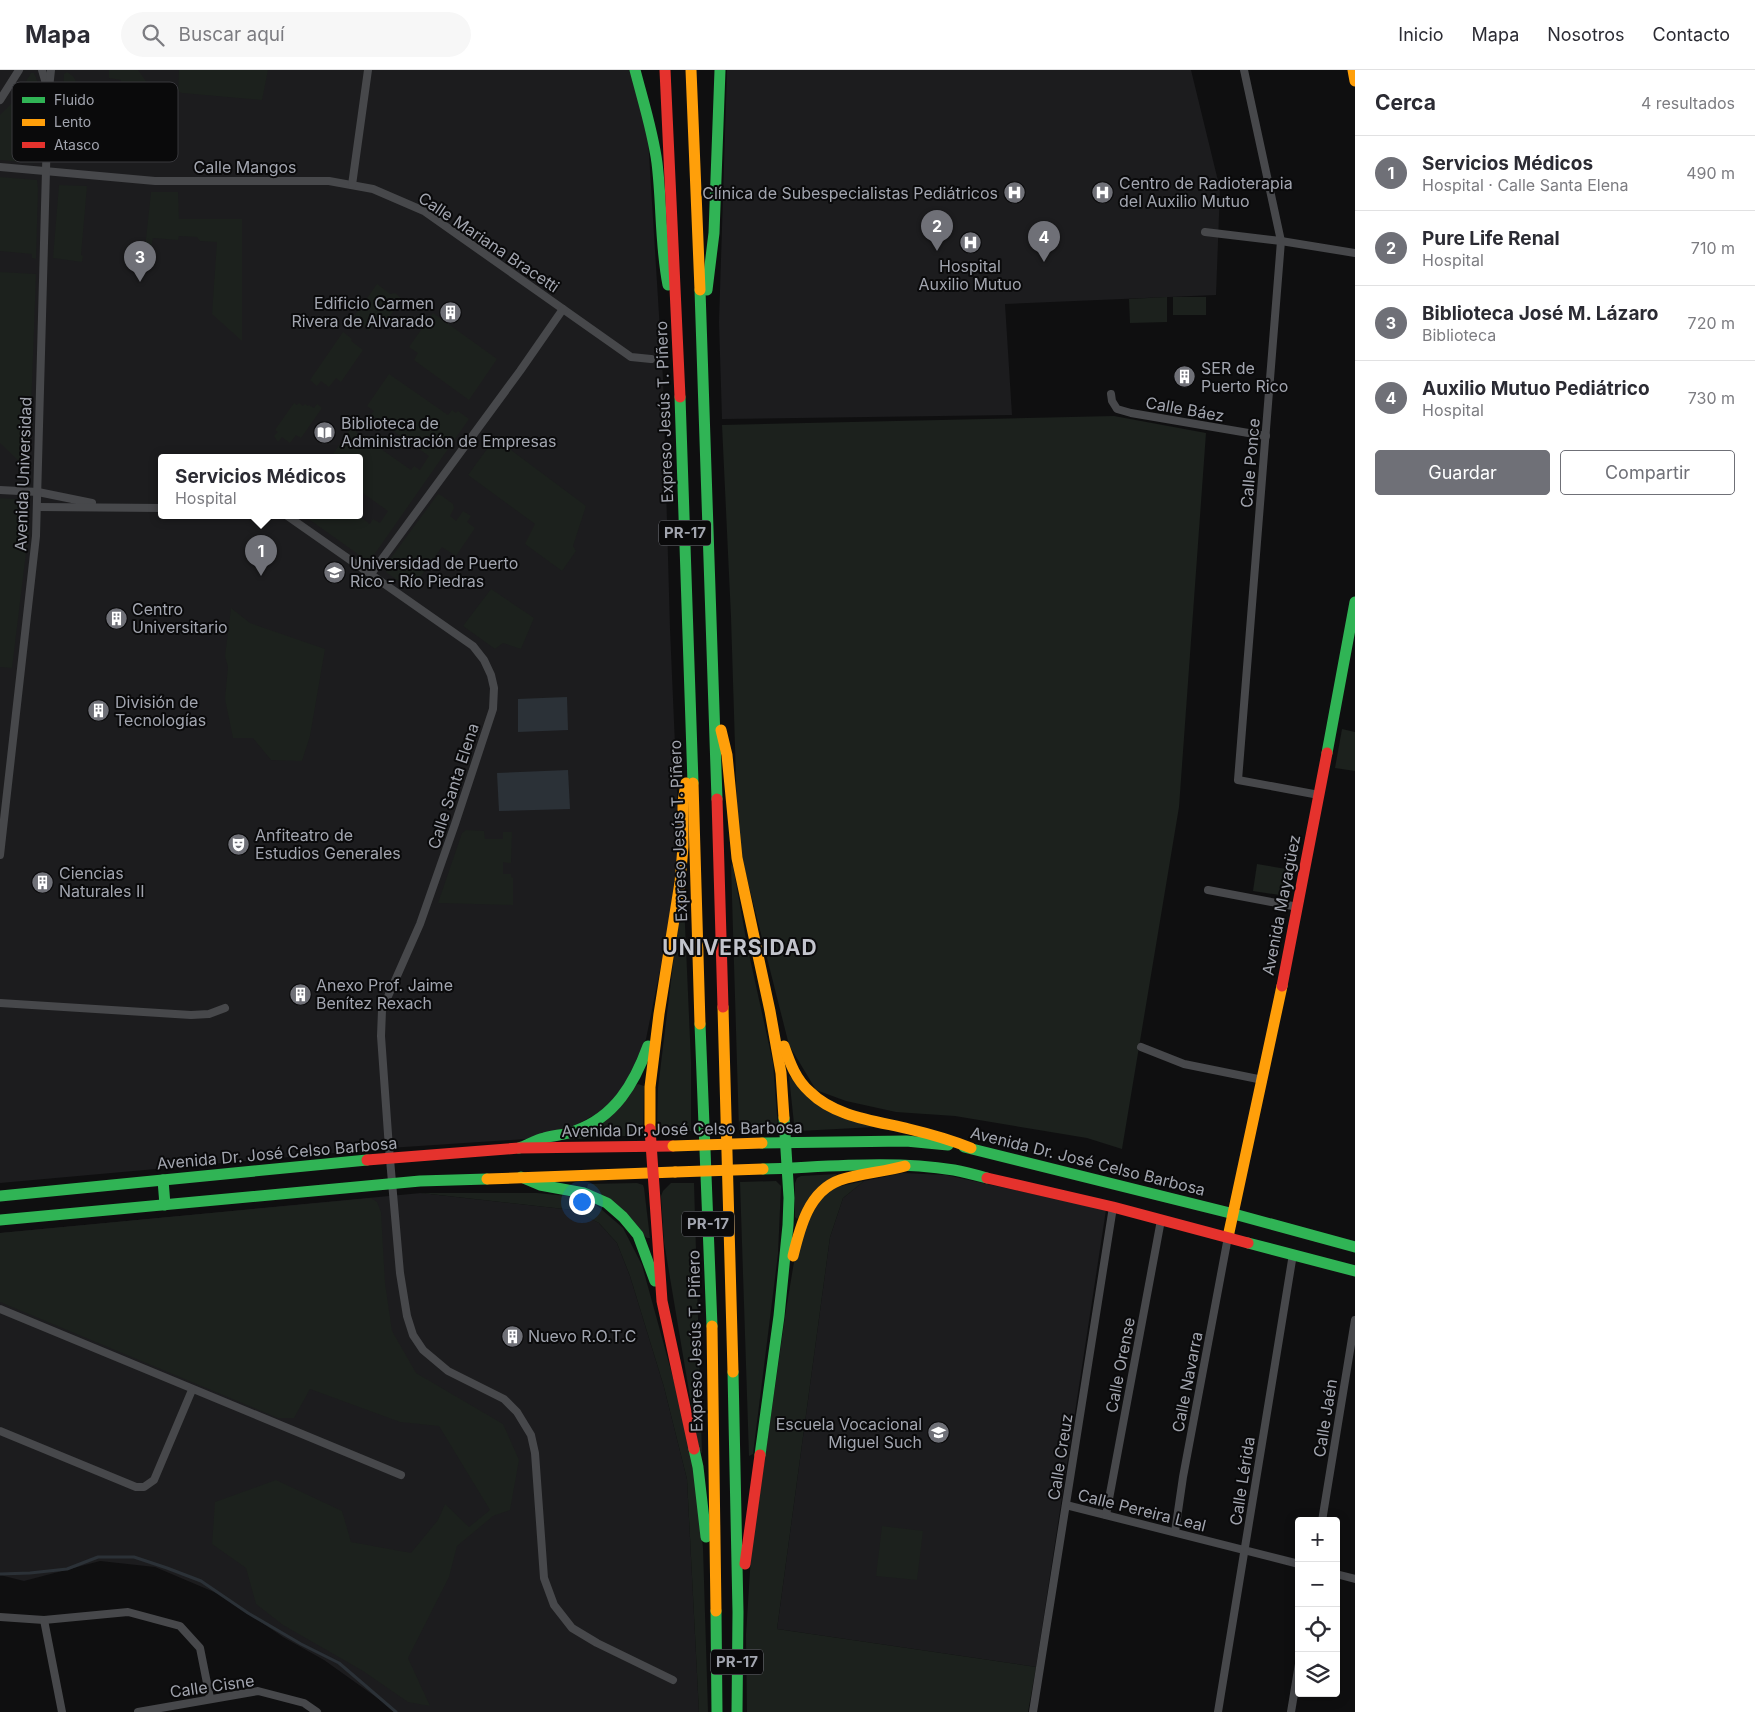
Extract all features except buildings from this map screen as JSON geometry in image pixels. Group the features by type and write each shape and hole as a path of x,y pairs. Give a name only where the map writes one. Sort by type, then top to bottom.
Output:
{"main road":[{"path":"635,70 653,140 658,174 663,261 677,328"},
{"name":"Expreso Jesús T. Piñero","path":"665,70 677,328 692,736 699,997 712,1317 716,1712"},
{"name":"PR-17","path":"691,70 730,1207 738,1612 737,1712"},
{"path":"701,328 714,233 720,70"},
{"path":"1354,70 1355,81"},
{"name":"Avenida Mayagüez","path":"1228,1237 1263,1080 1298,907 1355,602"},
{"path":"714,700 727,755 737,858 770,1011 781,1073 788,1168 788,1225 779,1316 738,1612"},
{"path":"692,736 683,802 683,847 677,910 659,1014 650,1087 650,1146 662,1301 698,1467 714,1611"},
{"path":"770,1011 794,1072 807,1090 825,1104 846,1113 953,1141 970,1148"},
{"path":"519,1148 546,1137 573,1132 598,1121 609,1112 634,1084 659,1014"},
{"name":"Avenida Dr. José Celso Barbosa","path":"0,1196 391,1158 519,1148 906,1141 970,1148 1355,1246"},
{"path":"779,1316 799,1228 819,1194 834,1182 905,1166"},
{"path":"0,1220 393,1184 522,1177 788,1168 932,1167 954,1170 1113,1207 1355,1271"},
{"path":"522,1177 540,1185 584,1193 607,1203 618,1212 638,1235 662,1301"},
{"path":"163,1180 165,1205"}],"street":[{"path":"0,100 19,70"},
{"path":"352,185 368,70"},
{"name":"Calle Ponce","path":"1244,70 1281,241 1238,780 1319,795"},
{"name":"Avenida Universidad","path":"0,854 38,507 47,162"},
{"name":"Calle Mangos","path":"0,168 155,181 329,181 352,185"},
{"name":"Calle Mariana Bracetti","path":"352,185 373,189 424,211 631,357 651,359"},
{"path":"1205,232 1281,241 1355,253"},
{"path":"371,574 520,371 563,309"},
{"name":"Calle Báez","path":"1111,394 1112,401 1117,409 1131,413 1266,436"},
{"path":"0,490 38,492 109,506"},
{"path":"38,507 109,506 158,508"},
{"name":"Calle Santa Elena","path":"292,519 473,646 489,669 494,688 493,709 420,924 382,1010 381,1036 400,1273 407,1316 413,1335 423,1350 448,1371 504,1399 517,1412 531,1435 535,1453 544,1578 554,1605 572,1628 596,1643 673,1680"},
{"path":"1208,890 1298,907"},
{"path":"0,1003 191,1015 208,1014 225,1008"},
{"path":"1141,1046 1184,1064 1263,1080"},
{"name":"Calle Creuz","path":"1033,1712 1113,1207"},
{"name":"Calle Orense","path":"1106,1515 1161,1220"},
{"name":"Calle Navarra","path":"1175,1532 1183,1477 1228,1237"},
{"name":"Calle Lérida","path":"1218,1712 1293,1254"},
{"path":"0,1309 401,1475"},
{"name":"Calle Jaén","path":"1323,1517 1355,1320"},
{"path":"0,1431 136,1487 144,1487 154,1480 192,1390"},
{"name":"Calle Pereira Leal","path":"1066,1505 1295,1563"},
{"path":"1340,1575 1355,1579"},
{"path":"0,1617 44,1620 128,1612 180,1626 200,1648 210,1698"},
{"path":"44,1620 62,1712"},
{"path":"1291,1712 1295,1688"},
{"name":"Calle Cisne","path":"138,1712 258,1691 304,1703 317,1712"}],"shaded area":[{"name":"Universidad de Puerto Rico - Río Piedras","path":"0,70 632,70 648,138 663,379 670,629 679,838 669,926 646,1039 620,1095 598,1113 576,1125 526,1139 389,1148 0,1183"},
{"path":"109,70 138,70 146,82 121,82 121,80 109,78"},
{"path":"179,70 268,70 262,100 182,93 178,91"},
{"name":"Hospital Auxilio Mutuo","path":"727,70 1191,70 1220,189 1216,295 1005,304 1012,415 722,419 719,322"},
{"path":"67,72 74,77 76,82 63,82 64,74"},
{"path":"31,73 34,73 37,82 26,82"},
{"path":"12,103 12,161 0,160 0,115"},
{"path":"0,177 37,180 36,259 32,258 32,254 0,251"},
{"path":"59,185 87,186 82,262 53,258"},
{"path":"151,192 178,192 179,219 242,219 242,341 212,314 217,242 200,241 197,237 179,236 178,240 153,238 151,248 145,248"},
{"path":"0,272 36,274 29,464 22,464 0,443"},
{"path":"377,284 390,294 395,293 402,299 383,326 376,322 370,331 362,326 360,328 351,321"},
{"path":"1167,297 1167,322 1130,323 1129,299"},
{"path":"1173,297 1206,297 1206,315 1173,315"},
{"path":"433,313 497,359 469,400 414,360 418,353 409,347"},
{"path":"343,332 363,350 341,382 336,378 329,387 321,381 317,386 310,380"},
{"path":"389,374 448,415 452,410 456,413 458,411 469,419 369,562 309,519 363,519 370,524 373,519 380,523 388,511 363,493 363,454 333,454 351,428 411,470 414,466 420,470 429,456 371,415 374,411 367,406"},
{"path":"294,403 297,405 299,403 303,406 305,404 309,405 314,408 317,404 322,408 301,438 296,435 290,443 282,437 278,442 274,436 278,432 275,430"},
{"path":"1114,416 1206,433 1179,807 1122,1149 1087,1138 955,1116 896,1112 846,1101 816,1090 789,1045 738,843 731,617 722,425"},
{"path":"495,438 586,506 573,546 576,551 562,571 525,544 535,524 468,475"},
{"path":"438,494 453,504 454,508 450,516 456,521 463,511 471,516 467,522 475,528 456,556 442,547 411,590 386,572 388,568 385,566"},
{"path":"0,498 29,500 28,536 12,668 0,667"},
{"path":"491,589 534,618 521,649 503,643 495,649 463,626"},
{"path":"231,608 250,623 325,649 310,736 302,761 271,760 253,738 233,738 225,699 228,667 225,656"},
{"path":"567,697 568,730 518,732 518,699"},
{"path":"1342,729 1355,732 1355,771 1335,768"},
{"path":"568,770 570,809 499,811 497,773"},
{"path":"466,830 484,831 485,839 503,839 503,832 512,832 511,863 503,862 503,874 511,874 513,878 513,905 438,903 462,833"},
{"path":"731,864 733,866 747,945 773,1063 778,1128 775,1129 739,1130"},
{"path":"1257,864 1292,870 1286,896 1253,891"},
{"path":"684,902 691,1062 691,1131 662,1132 658,1130 657,1126 658,1088 678,923"},
{"path":"789,1076 875,1127 799,1131 794,1124"},
{"path":"638,1084 644,1086 643,1133 640,1135 562,1140"},
{"name":"Escuela Vocacional Miguel Such","path":"903,1173 946,1175 1106,1210 1036,1667 777,1629 830,1237 843,1198 864,1181"},
{"path":"837,1174 797,1219 795,1217 795,1183 797,1178 801,1176"},
{"path":"776,1181 781,1186 778,1254 753,1454 749,1456 740,1182"},
{"path":"864,1181 843,1198 830,1237 777,1629 1036,1667 1028,1712 747,1712 746,1635 751,1555 798,1238 827,1189"},
{"path":"637,1183 643,1185 644,1188 650,1238 647,1238 587,1188 588,1184"},
{"path":"671,1183 694,1183 702,1453 699,1451 664,1242 661,1196"},
{"path":"421,1193 573,1210 599,1223 617,1243 630,1276 664,1387 687,1479 699,1712 397,1712 324,1660 283,1637 221,1595 155,1567 100,1561 24,1581 0,1575 0,1233"},
{"path":"421,1193 537,1193 567,1196 593,1202 623,1228 642,1265 675,1385 696,1479 703,1548 708,1712 699,1712 687,1479 664,1387 630,1276 617,1243 599,1223 573,1210"},
{"path":"371,1198 377,1202 381,1212 385,1283 392,1331 416,1373 503,1424 519,1460 510,1510 493,1516 457,1546 449,1577 408,1658 430,1706 408,1702 363,1671 283,1625 256,1604 246,1568 212,1544 215,1502 276,1480 342,1511 351,1542 411,1553 438,1520 445,1504 469,1527 490,1510 439,1426 400,1422 310,1389 294,1418 278,1418 0,1302 0,1233"},
{"path":"882,1526 923,1531 917,1580 876,1576"}],"waterway":[{"path":"0,1574 67,1569 98,1557 134,1557 167,1568 201,1581 248,1613 301,1644 339,1663 396,1712"}],"traffic: fast":[{"path":"635,70 648,116 655,151 668,285"},
{"path":"707,290 714,233 720,70"},
{"path":"700,290 717,799"},
{"path":"680,397 693,783"},
{"path":"1327,753 1355,602"},
{"path":"700,1024 712,1326"},
{"path":"519,1148 541,1139 575,1131 601,1117 612,1108 629,1086 648,1046"},
{"path":"760,1455 779,1316 788,1225 789,1198 784,1118"},
{"path":"762,1143 906,1141 948,1145"},
{"path":"964,1147 1234,1214 1355,1247"},
{"path":"0,1196 367,1160"},
{"path":"763,1169 906,1165 954,1170 987,1178"},
{"path":"521,1177 540,1185 584,1193 607,1203 623,1217 638,1235 655,1281"},
{"path":"0,1220 420,1181 487,1179"},
{"path":"163,1180 165,1205"},
{"path":"1248,1243 1355,1271"},
{"path":"733,1372 738,1612 737,1712"},
{"path":"694,1449 698,1467 706,1537"},
{"path":"716,1611 717,1712"}],"traffic: slow":[{"path":"691,70 700,290"},
{"path":"1353,70 1355,81"},
{"path":"721,730 727,755 737,858 770,1011 781,1073 784,1118"},
{"path":"650,1129 650,1087 659,1014 680,882 683,847 683,802 686,783"},
{"path":"693,783 700,1024"},
{"path":"1228,1237 1282,986"},
{"path":"723,1007 733,1372"},
{"path":"784,1046 797,1077 810,1092 831,1107 856,1117 925,1133 971,1148"},
{"path":"673,1146 762,1143"},
{"path":"793,1256 799,1233 813,1201 829,1185 840,1180 905,1166"},
{"path":"675,1172 763,1169"},
{"path":"487,1179 675,1172"},
{"path":"712,1326 716,1611"}],"traffic: jam":[{"path":"665,70 680,397"},
{"path":"1282,986 1327,753"},
{"path":"717,799 723,1007"},
{"path":"650,1129 662,1301 694,1449"},
{"path":"367,1160 519,1148 673,1146"},
{"path":"987,1178 1113,1207 1248,1243"},
{"path":"745,1564 760,1455"}],"place":[{"name":"Centro de Radioterapia del Auxilio Mutuo","path":"1103,192"},
{"name":"Clínica de Subespecialistas Pediátricos","path":"1014,193"},
{"name":"Hospital Auxilio Mutuo","path":"970,242"},
{"name":"Pure Life Renal","path":"937,251"},
{"name":"Auxilio Mutuo Pediátrico","path":"1044,262"},
{"name":"Biblioteca José M. Lázaro","path":"140,282"},
{"name":"Edificio Carmen Rivera de Alvarado","path":"450,312"},
{"name":"SER de Puerto Rico","path":"1185,377"},
{"name":"Biblioteca de Administración de Empresas","path":"325,432"},
{"name":"Universidad de Puerto Rico - Río Piedras","path":"334,572"},
{"name":"Servicios Médicos","path":"261,576"},
{"name":"Centro Universitario","path":"116,618"},
{"name":"División de Tecnologías","path":"99,711"},
{"name":"Anfiteatro de Estudios Generales","path":"239,844"},
{"name":"Ciencias Naturales II","path":"43,882"},
{"name":"Anexo Prof. Jaime Benítez Rexach","path":"300,994"},
{"name":"Nuevo R.O.T.C","path":"512,1336"},
{"name":"Escuela Vocacional Miguel Such","path":"938,1433"}],"district":[{"name":"UNIVERSIDAD","path":"740,948"}]}
